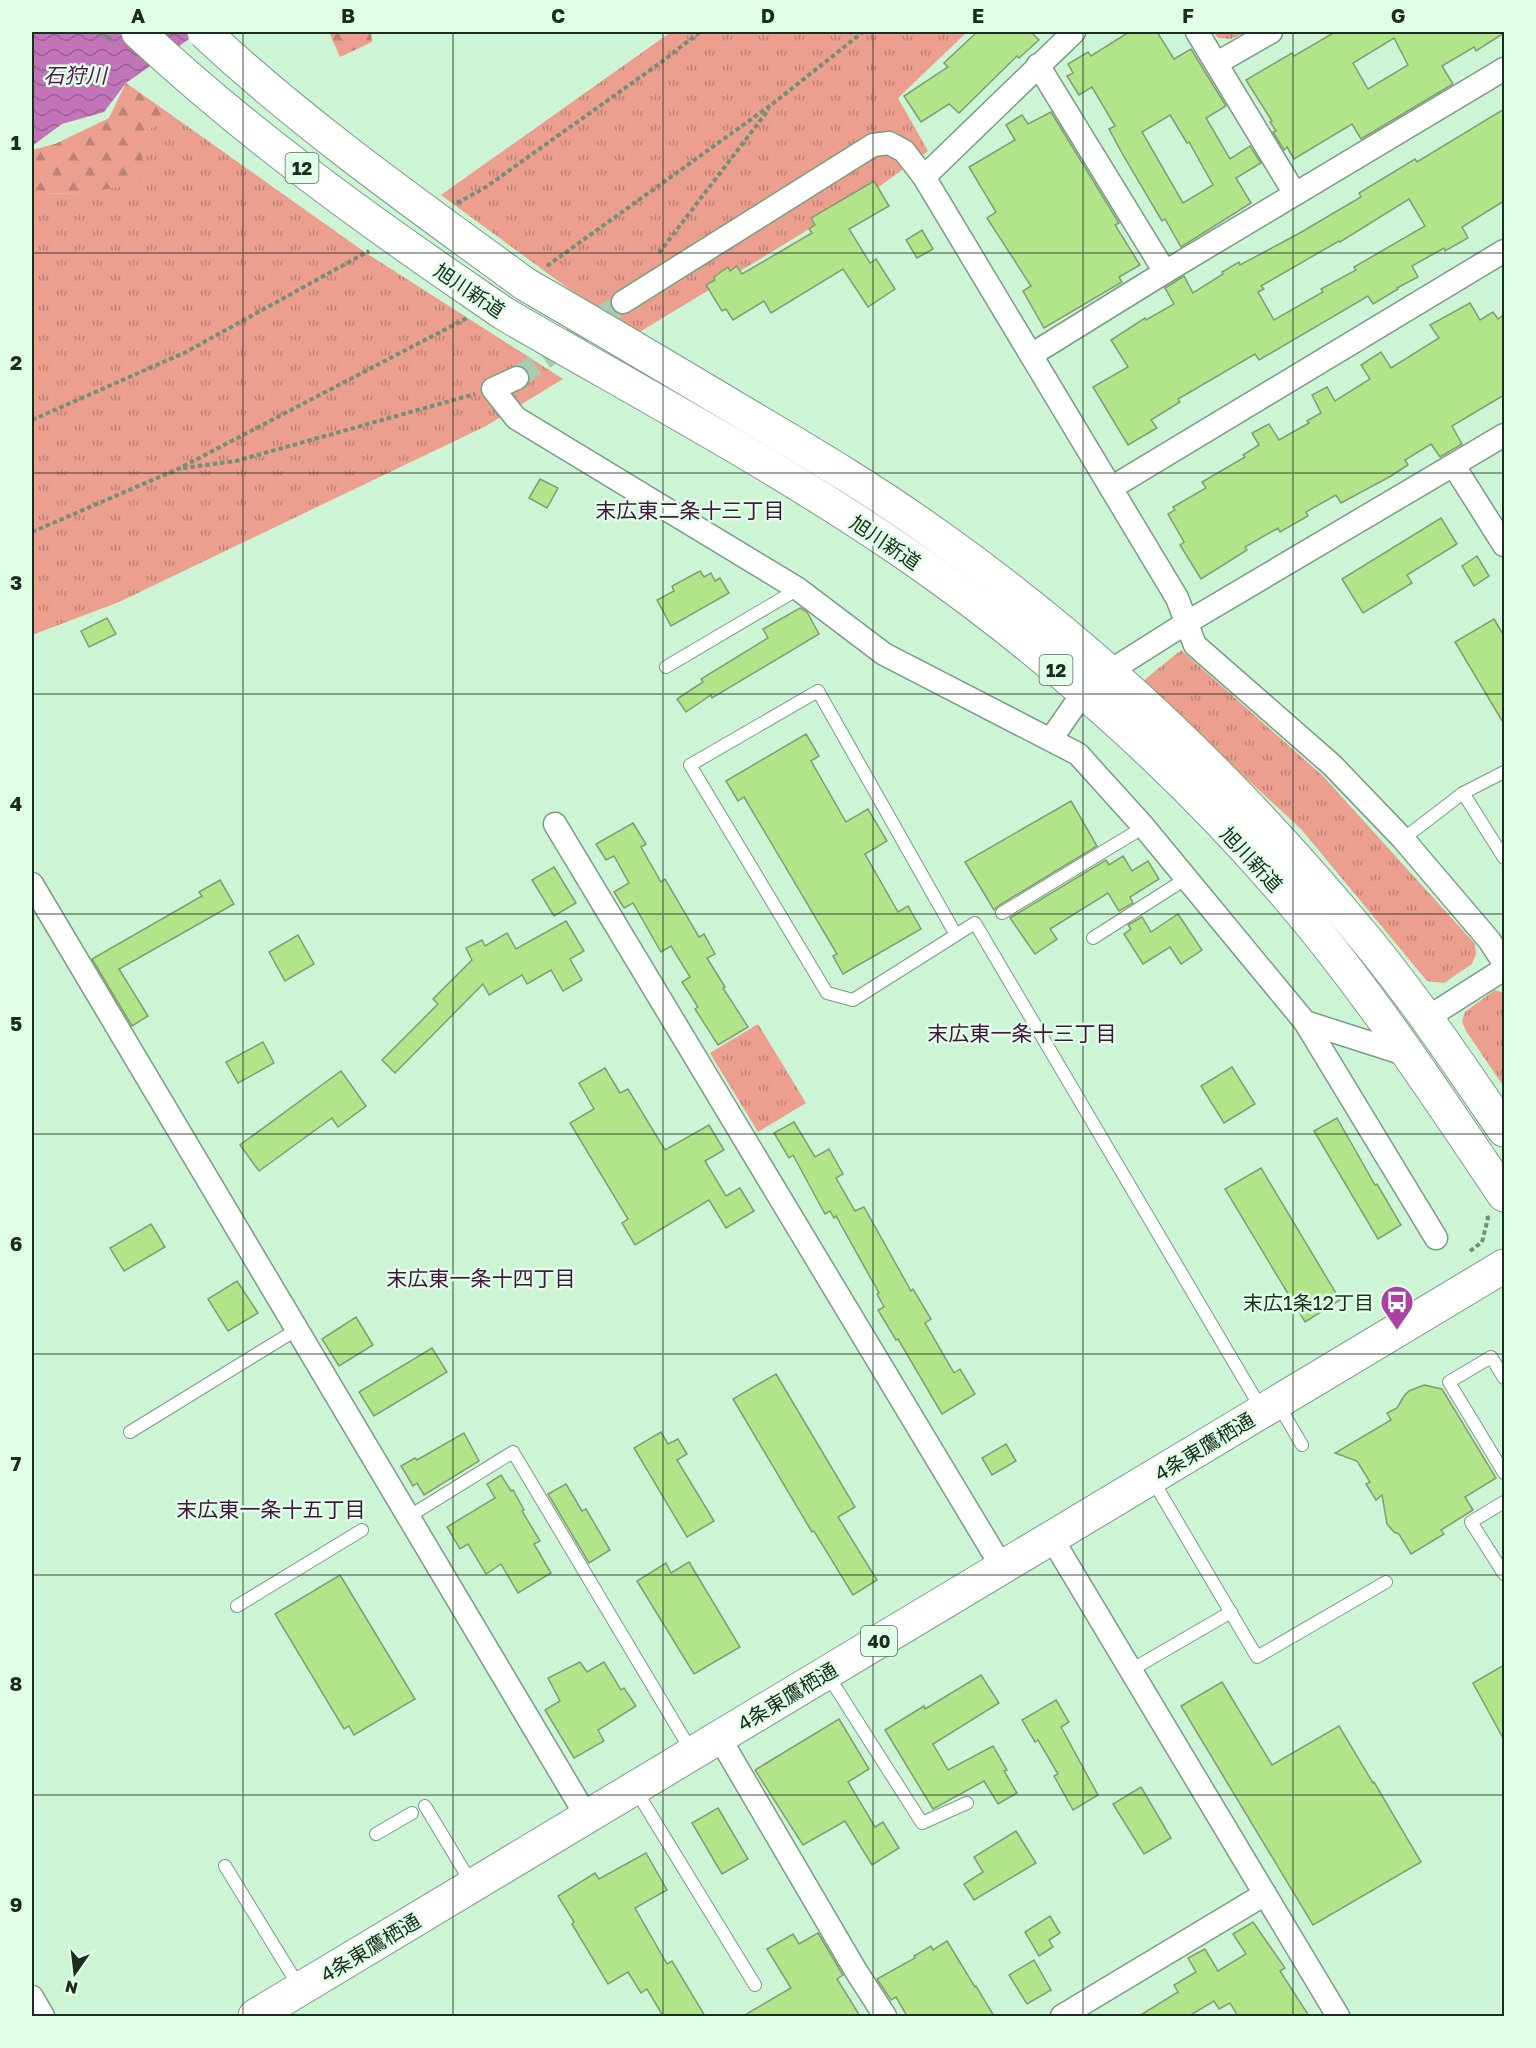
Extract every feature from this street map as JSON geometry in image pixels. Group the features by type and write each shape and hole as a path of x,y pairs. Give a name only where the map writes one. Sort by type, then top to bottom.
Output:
{"highway":[{"name":"旭川新道","path":"138,32 259,136 400,242 472,304 503,313 819,497 906,554 981,608 1083,693 1138,741 1288,897 1411,1056 1494,1202"},
{"name":"旭川新道","path":"204,32 321,130 409,199 525,284 854,479 945,541 1028,604 1110,671 1211,767 1295,856 1371,945 1427,1018 1504,1130"},
{"name":"4条東鷹栖通","path":"255,2016 1504,1266"}],"street":[{"path":"924,177 1074,32"},
{"path":"1197,32 1295,194"},
{"path":"1217,63 1270,32"},
{"path":"1038,65 1165,272"},
{"path":"1031,355 1504,69"},
{"path":"623,302 873,145 889,143 904,151 924,177 1177,598 1195,645 1332,765 1403,839 1489,940 1504,963"},
{"path":"1112,488 1504,251"},
{"path":"517,378 493,389 516,418 798,589 884,654 1078,754 1144,826 1305,1022 1436,1238"},
{"path":"1110,671 1186,623 1504,435"},
{"path":"1454,466 1504,545"},
{"path":"1052,739 1083,693"},
{"path":"555,824 1002,1567"},
{"path":"32,884 587,1816"},
{"path":"1427,1018 1504,969"},
{"path":"1305,1022 1411,1056"},
{"path":"1051,1537 1338,2016"},
{"path":"706,1745 885,2016"},
{"path":"1062,2016 1265,1894"},
{"path":"32,1997 43,2016"}],"lane":[{"path":"666,667 798,589"},
{"path":"956,935 818,692 690,765 827,993 853,1000 956,935 975,923 1270,1407 1302,1445"},
{"path":"1403,839 1463,793 1504,772"},
{"path":"1463,793 1504,858"},
{"path":"1002,913 1144,826"},
{"path":"1093,938 1187,878"},
{"path":"130,1432 296,1330"},
{"path":"1504,1378 1491,1357 1449,1382 1504,1473"},
{"path":"408,1517 513,1452 706,1745"},
{"path":"1151,1478 1257,1657 1386,1582"},
{"path":"1504,1502 1472,1522 1504,1574"},
{"path":"237,1606 362,1530"},
{"path":"1131,1670 1231,1612"},
{"path":"826,1672 922,1823 967,1803"},
{"path":"634,1788 755,1985"},
{"path":"424,1806 472,1885"},
{"path":"376,1834 412,1813"},
{"path":"225,1866 300,1989"}],"path":[{"path":"542,270 771,105 863,32"},
{"path":"658,255 771,105"},
{"path":"32,532 178,469 472,304"},
{"path":"178,469 236,461 493,389"},
{"path":"1470,1251 1482,1242 1494,1202"}],"green space":[{"path":"329,32 371,32 372,42 340,57"},
{"path":"671,32 967,32 898,98 928,151 880,186 633,336 441,195"},
{"path":"1214,32 1245,32 1231,39 1218,38"},
{"path":"126,83 170,114 142,134 143,182 87,193 42,194 32,203 32,150 55,144 109,118"},
{"path":"170,114 366,253 563,379 486,426 119,602 32,635 32,203 42,194 87,193 142,134"},
{"path":"1181,650 1323,776 1475,944 1476,954 1472,964 1444,983 1427,981 1301,829 1142,682"},
{"path":"1495,990 1504,993 1504,1087 1466,1031 1462,1021 1465,1012"},
{"path":"758,1024 806,1103 758,1132 710,1053"}],"water":[{"name":"石狩川","path":"32,32 199,32 126,83 104,112 62,124 32,146"}],"building":[{"path":"977,32 1031,32 1039,40 1019,58 1017,56 959,113 949,104 921,122 904,96 948,67 944,63"},
{"path":"1129,32 1157,32 1174,59 1191,49 1226,106 1206,118 1230,159 1250,146 1261,163 1236,178 1251,203 1181,247 1165,219 1162,221 1123,155 1109,129 1115,126 1092,87 1079,95 1067,76 1073,73 1068,64 1088,52 1091,56","holes":["1170,115 1187,143 1189,142 1213,185 1183,203 1142,132"]},
{"path":"1335,32 1504,32 1476,51 1474,47 1442,66 1453,84 1361,139 1352,124 1294,159 1287,147 1284,150 1273,132 1276,131 1270,122 1272,121 1246,80 1292,53 1294,56","holes":["1394,38 1408,65 1368,89 1353,63"]},
{"path":"1504,109 1504,201 1462,227 1468,238 1412,266 1418,277 1373,304 1368,296 1259,360 1255,354 1178,399 1180,402 1151,420 1157,428 1128,445 1093,387 1128,367 1111,340 1145,318 1146,320 1174,304 1165,288 1184,276 1193,293 1239,262 1240,265 1361,197 1359,193 1415,159 1417,162","holes":["1409,199 1425,226 1354,267 1356,270 1321,289 1323,292 1274,320 1258,292 1264,289 1261,286 1340,242"]},
{"path":"1051,112 1119,223 1115,225 1140,265 1119,277 1122,282 1044,328 1023,291 1031,286 987,218 996,212 969,167 1015,140 1006,125 1022,115 1028,124"},
{"path":"874,181 889,206 849,229 870,263 876,259 895,289 868,307 843,269 771,313 764,301 733,320 726,309 722,311 706,285 715,280 714,277 728,267 730,271 737,266 742,274 812,233 809,229 815,225 811,218"},
{"path":"922,230 933,249 917,258 906,240"},
{"path":"1470,303 1480,320 1493,312 1498,319 1504,315 1504,395 1452,426 1462,444 1440,457 1431,444 1405,460 1408,465 1391,476 1341,503 1336,495 1306,512 1308,516 1280,532 1278,528 1245,547 1247,550 1201,579 1180,545 1184,542 1168,514 1175,510 1173,507 1206,488 1202,482 1245,457 1243,455 1259,445 1252,433 1269,424 1279,440 1309,423 1307,421 1321,413 1312,395 1327,387 1335,401 1370,379 1361,365 1381,352 1391,368 1439,338 1430,325"},
{"path":"540,479 558,488 547,508 529,498"},
{"path":"1441,518 1457,544 1407,575 1412,583 1363,613 1342,579"},
{"path":"1477,556 1489,576 1474,586 1462,566"},
{"path":"700,571 704,577 711,573 715,581 720,578 729,593 671,626 657,600 674,591 672,586"},
{"path":"800,608 807,612 819,634 712,698 711,695 686,712 677,699 703,682 701,679 768,638 763,629"},
{"path":"107,618 116,634 89,647 81,631"},
{"path":"1494,619 1504,636 1504,724 1455,642"},
{"path":"806,734 819,756 811,761 846,822 868,809 887,841 865,854 898,912 908,906 921,929 843,974 833,956 837,954 744,797 738,801 726,781"},
{"path":"1071,801 1097,846 994,910 965,862"},
{"path":"633,823 646,844 641,847 661,882 665,879 699,937 704,934 715,954 707,958 748,1027 718,1045 695,1009 698,1007 682,982 690,977 671,946 661,952 633,903 624,908 614,892 629,883 614,856 606,860 596,844"},
{"path":"1123,856 1132,871 1148,861 1159,879 1130,897 1133,903 1119,911 1108,893 1050,929 1057,939 1035,954 1010,918 1106,860 1109,865"},
{"path":"554,867 576,903 554,916 532,880"},
{"path":"220,880 234,904 119,969 148,1016 132,1026 92,959 202,896 199,892"},
{"path":"1178,914 1202,950 1181,964 1170,947 1143,964 1124,934 1131,929 1128,925 1142,917 1151,932"},
{"path":"566,921 584,951 570,959 582,980 563,991 551,970 527,984 522,975 489,995 483,984 395,1073 382,1060 438,1004 433,999 472,960 466,948 482,940 485,946 507,933 516,949"},
{"path":"298,935 314,964 285,981 269,952"},
{"path":"263,1042 274,1063 238,1083 226,1062"},
{"path":"1232,1067 1255,1104 1224,1123 1201,1086"},
{"path":"605,1068 620,1093 628,1089 665,1150 709,1125 724,1150 705,1161 726,1196 740,1188 754,1211 726,1228 709,1200 635,1245 622,1223 628,1219 570,1123 594,1109 579,1083"},
{"path":"341,1071 366,1106 338,1127 332,1118 259,1171 240,1145"},
{"path":"1337,1118 1401,1225 1378,1239 1314,1131"},
{"path":"794,1122 815,1157 829,1149 843,1174 836,1178 855,1211 864,1207 911,1291 913,1289 931,1319 925,1323 954,1373 960,1369 975,1394 942,1414 898,1339 896,1340 878,1310 884,1307 877,1294 879,1293 836,1216 834,1218 830,1211 825,1214 793,1155 789,1158 774,1133"},
{"path":"1261,1168 1340,1300 1305,1322 1225,1189"},
{"path":"151,1224 165,1247 124,1271 110,1248"},
{"path":"237,1281 258,1313 228,1331 208,1299"},
{"path":"356,1317 373,1345 339,1366 322,1339"},
{"path":"432,1348 447,1372 374,1416 359,1392"},
{"path":"776,1374 855,1507 838,1517 877,1580 853,1595 814,1531 812,1532 733,1399"},
{"path":"1424,1385 1442,1389 1496,1478 1465,1497 1473,1510 1441,1530 1444,1534 1411,1554 1399,1534 1387,1524 1382,1495 1376,1500 1366,1484 1370,1482 1357,1461 1335,1453 1391,1420 1387,1413 1397,1408 1409,1391"},
{"path":"661,1432 668,1444 678,1439 687,1454 677,1460 714,1521 687,1537 634,1448"},
{"path":"464,1433 479,1461 424,1495 417,1483 413,1486 401,1466 415,1458 417,1460"},
{"path":"1006,1444 1016,1461 992,1475 982,1458"},
{"path":"501,1475 511,1491 513,1490 524,1510 522,1511 540,1541 534,1544 551,1573 518,1593 501,1564 486,1574 468,1544 460,1549 447,1527 495,1498 487,1484"},
{"path":"566,1484 582,1511 586,1509 610,1550 589,1563 548,1494"},
{"path":"689,1562 740,1647 694,1674 637,1581 666,1563 671,1573"},
{"path":"340,1575 415,1699 354,1735 349,1726 344,1729 275,1614"},
{"path":"580,1662 587,1672 604,1662 621,1690 624,1688 636,1706 598,1730 604,1741 574,1758 545,1710 560,1701 548,1678"},
{"path":"1504,1665 1504,1740 1473,1683"},
{"path":"981,1675 999,1703 933,1744 948,1770 993,1746 1017,1793 998,1804 984,1781 933,1809 885,1730"},
{"path":"1222,1682 1272,1765 1339,1726 1421,1862 1313,1925 1181,1706"},
{"path":"1056,1700 1069,1722 1061,1727 1098,1795 1073,1810 1054,1776 1058,1774 1038,1740 1035,1742 1022,1720"},
{"path":"839,1719 869,1769 848,1782 875,1827 883,1822 899,1848 872,1865 845,1821 803,1845 755,1770"},
{"path":"1141,1787 1171,1838 1144,1854 1113,1804"},
{"path":"718,1808 748,1859 722,1874 692,1823"},
{"path":"1016,1831 1036,1863 974,1900 964,1884 983,1872 974,1857"},
{"path":"646,1853 667,1890 635,1908 667,1964 672,1961 705,2016 663,2016 647,1989 641,1993 628,1972 608,1984 558,1896 595,1873 599,1879"},
{"path":"1050,1916 1060,1933 1049,1940 1053,1947 1039,1956 1025,1932"},
{"path":"1253,1922 1285,1968 1280,1971 1309,2016 1238,2016 1230,2003 1219,2009 1214,2001 1189,2016 1139,2016 1178,1992 1174,1985 1196,1972 1188,1958 1205,1949 1218,1971 1246,1954 1233,1934"},
{"path":"818,1933 843,1975 837,1979 860,2016 743,2016 791,1988 767,1949 793,1934 799,1944"},
{"path":"947,1941 994,2016 907,2016 896,1997 891,2000 877,1979 915,1958 914,1956 931,1946 933,1950"},
{"path":"1034,1960 1051,1990 1027,2004 1009,1975"}],"tunnel":[{"path":"517,378 623,302"}],"place":[{"name":"末広1条12丁目","path":"1397,1331"}],"district":[{"name":"末広東二条十三丁目","path":"690,510"},
{"name":"末広東一条十三丁目","path":"1022,1033"},
{"name":"末広東一条十四丁目","path":"481,1278"},
{"name":"末広東一条十五丁目","path":"271,1509"}]}
